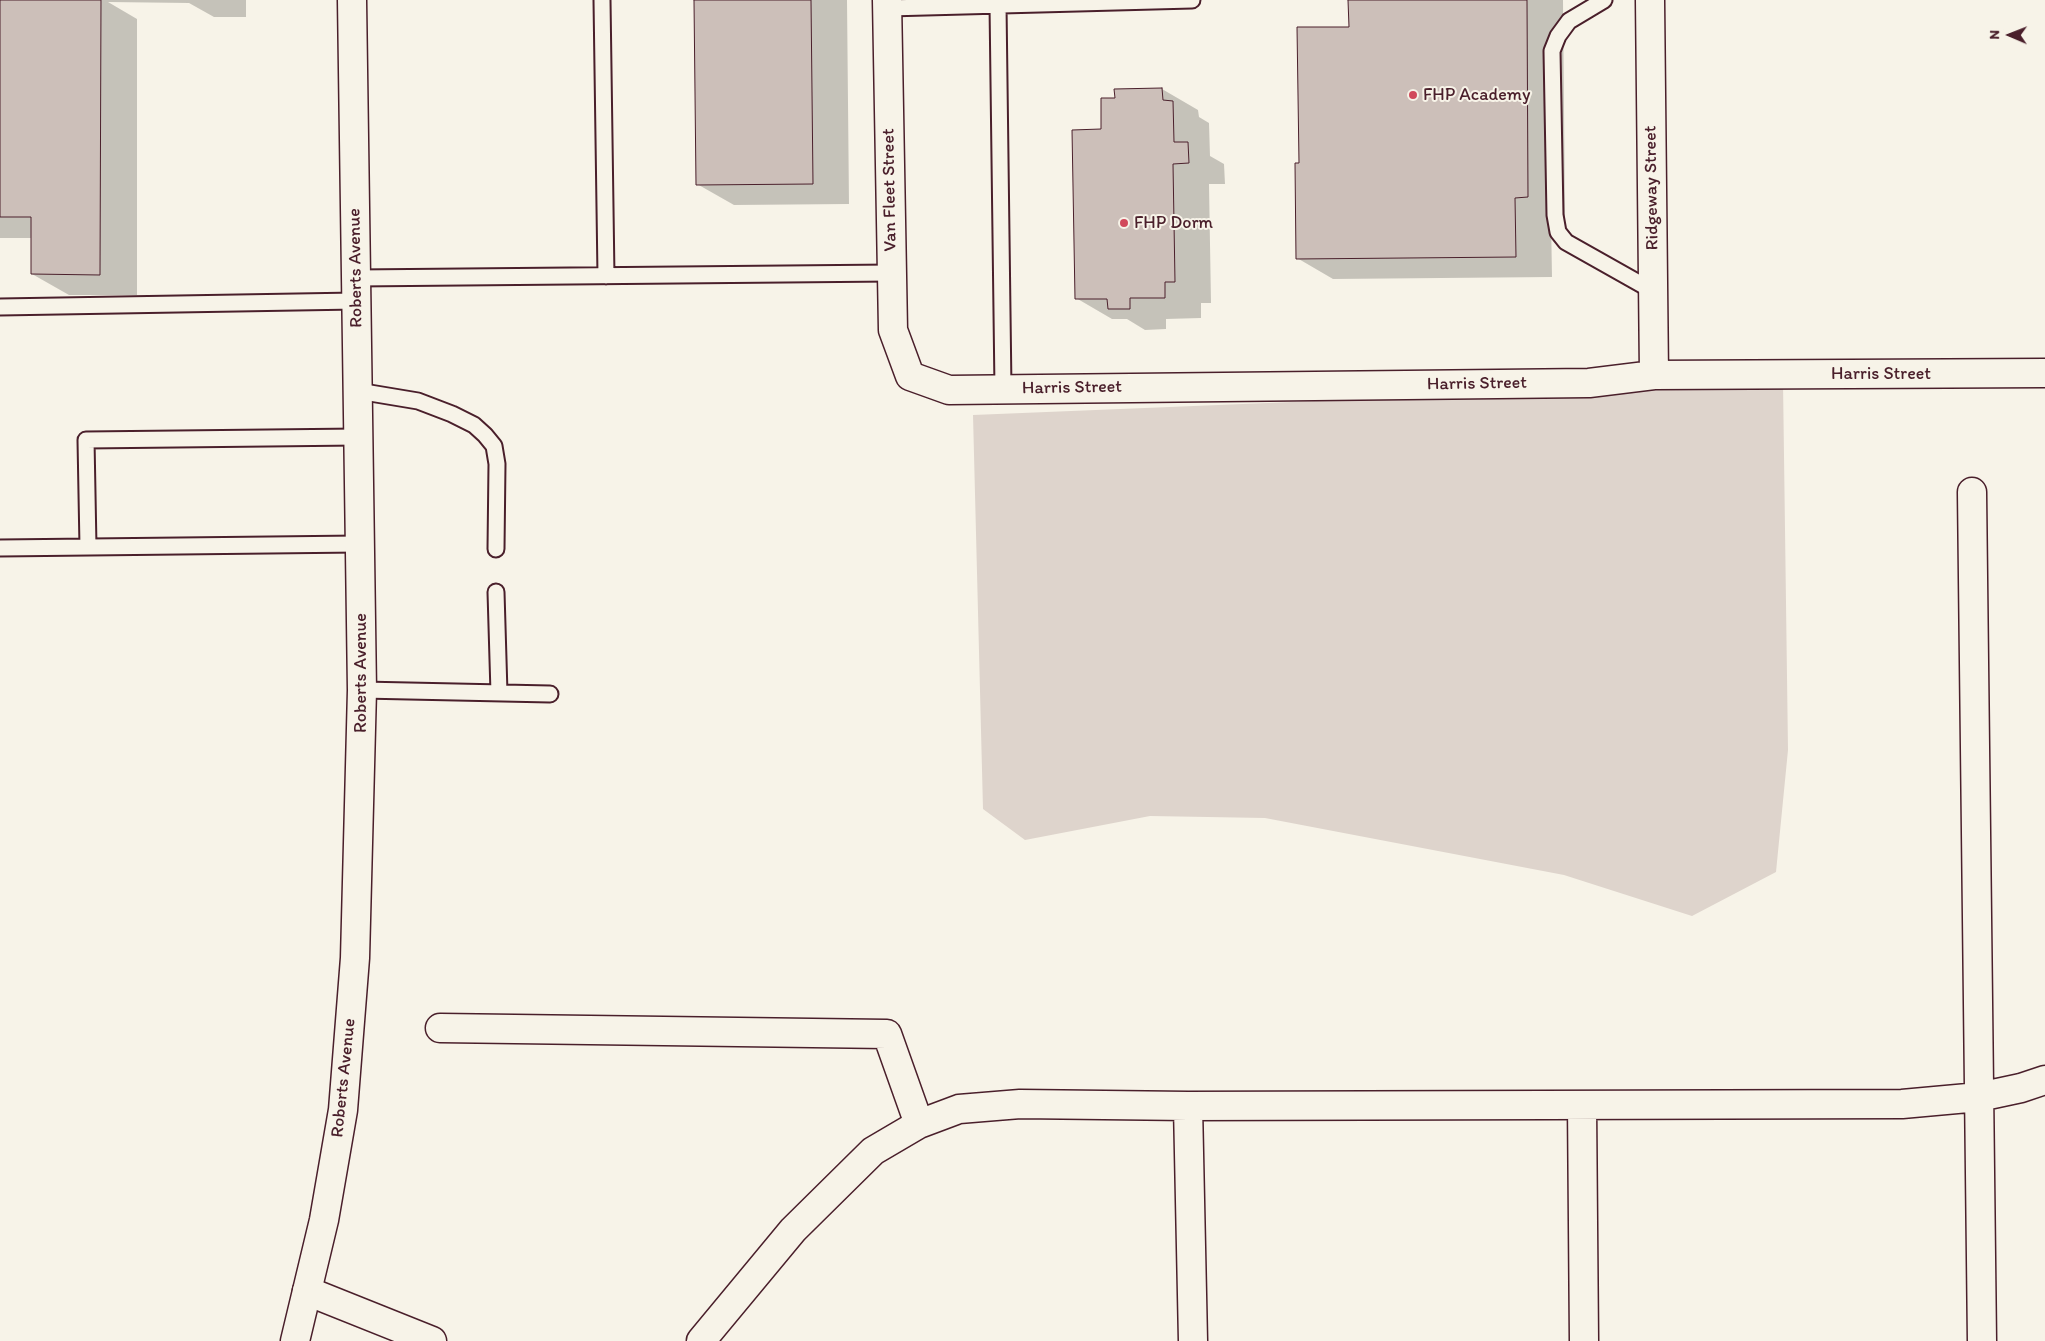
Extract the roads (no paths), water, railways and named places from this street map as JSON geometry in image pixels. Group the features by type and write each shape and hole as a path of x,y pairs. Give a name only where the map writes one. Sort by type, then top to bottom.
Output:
{"street":[{"name":"Roberts Avenue","path":"295,1341 324,1220 343,1110 355,958 362,690 352,0"},
{"name":"Ridgeway Street","path":"1650,0 1654,375"},
{"name":"Van Fleet Street","path":"888,4 893,330 910,376"},
{"name":"Harris Street","path":"910,376 949,390 1589,383 1654,375 2045,373"},
{"path":"1972,492 1982,1341"},
{"path":"440,1028 887,1034 920,1124"},
{"path":"701,1341 793,1230 873,1151 920,1124 959,1109 1020,1104 1188,1106 1902,1104 1979,1097 2021,1088 2045,1080"},
{"path":"1582,1105 1584,1341"},
{"path":"1188,1106 1193,1341"},
{"path":"308,1291 432,1341"}],"lane":[{"path":"602,0 606,276"},
{"path":"888,4 998,5 1192,0"},
{"path":"1604,0 1569,21 1558,36 1552,51 1555,215 1558,232 1566,242 1653,291"},
{"path":"998,5 1003,389"},
{"path":"0,307 606,276 892,273"},
{"path":"358,391 418,401 452,414 474,425 494,446 497,464 496,549"},
{"path":"88,547 86,440 358,437"},
{"path":"0,548 359,544"},
{"path":"496,592 500,693"},
{"path":"362,690 550,694"}],"place":[{"name":"FHP Academy","path":"1413,95"},
{"name":"FHP Dorm","path":"1124,223"}]}
